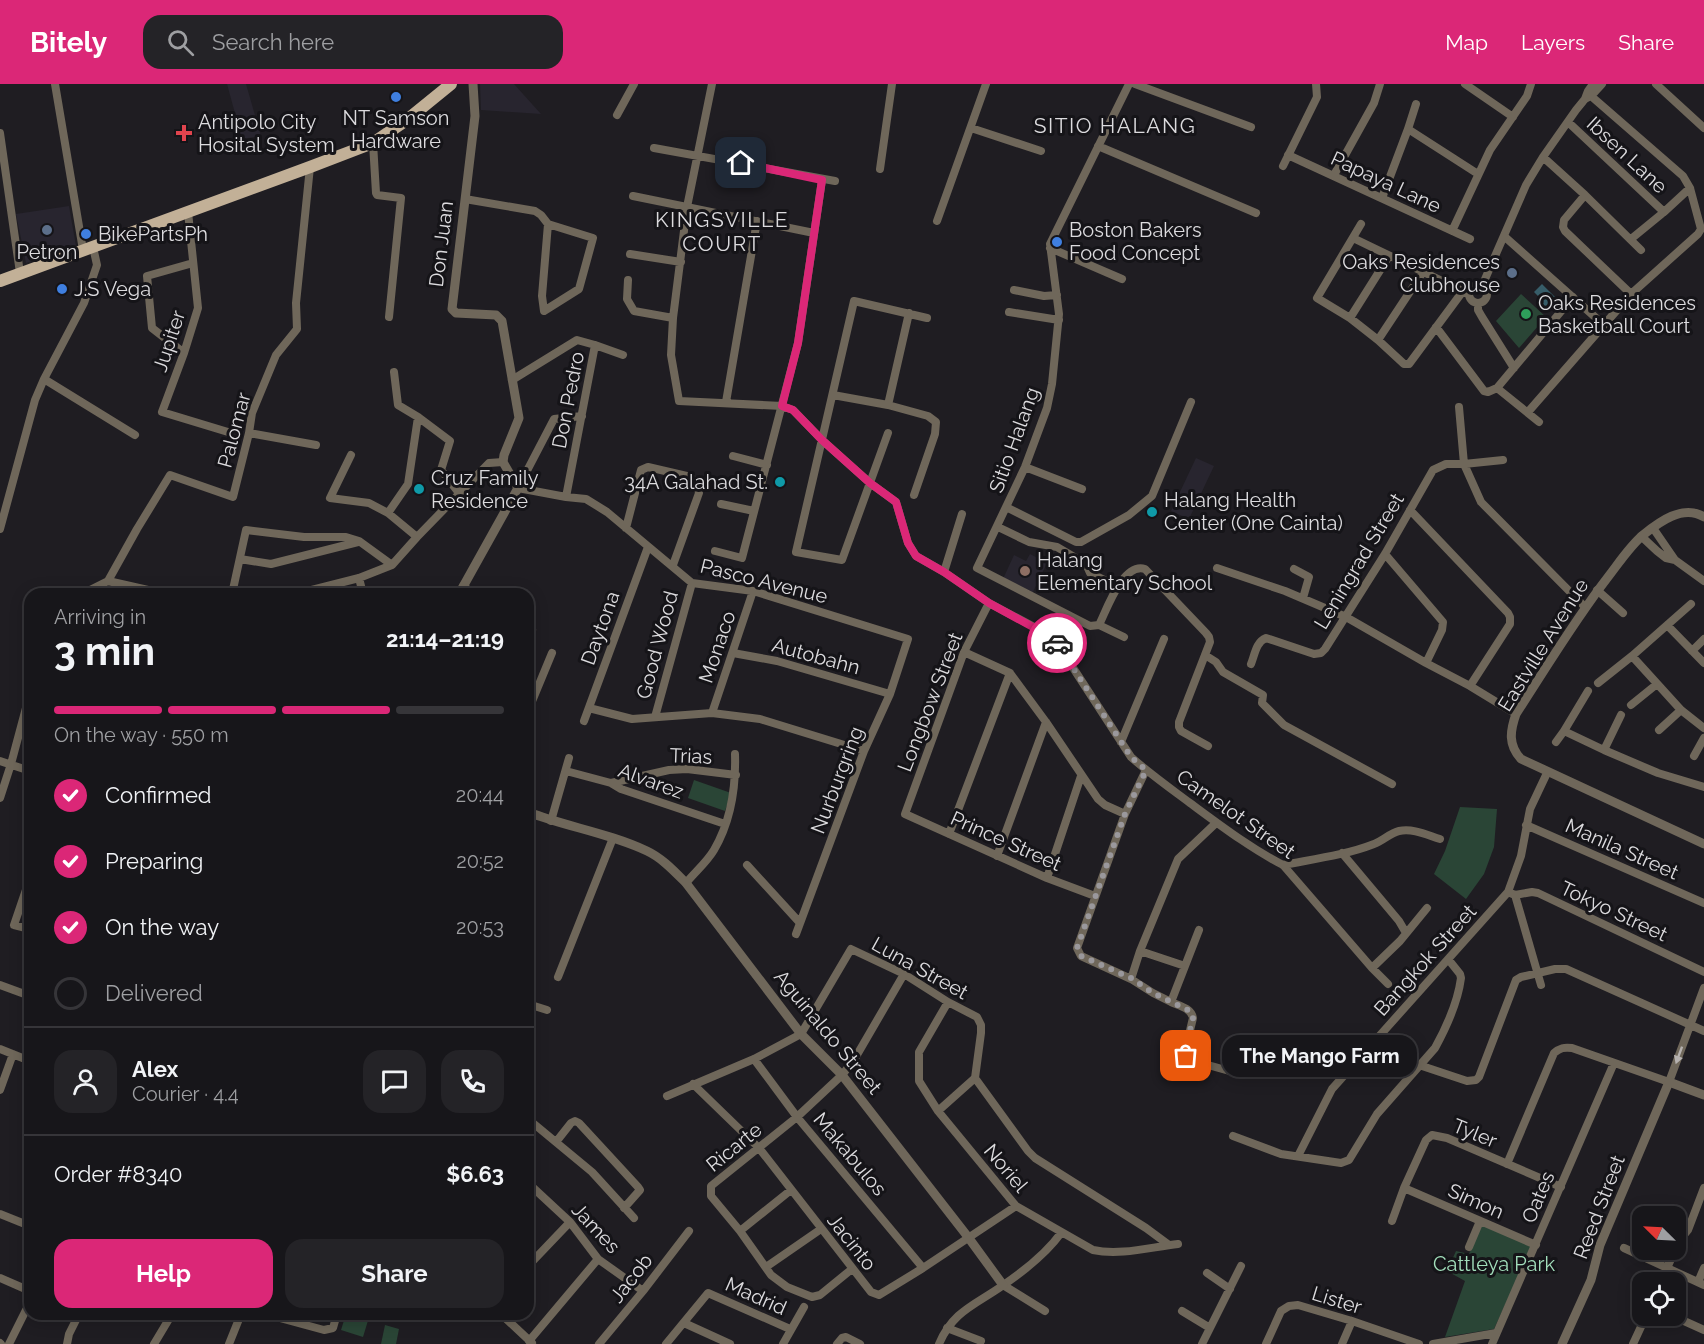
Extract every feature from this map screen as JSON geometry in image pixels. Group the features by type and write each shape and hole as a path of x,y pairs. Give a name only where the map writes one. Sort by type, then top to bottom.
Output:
{"main road":[{"path":"0,281 373,143 408,119 451,84"}],"street":[{"path":"0,529 35,400 84,303 97,265 88,248 55,84"},
{"name":"Don Juan","path":"472,84 475,117 452,309 456,313 496,315 502,321 519,418 503,462"},
{"path":"617,115 634,84"},
{"path":"712,84 687,207 674,318 671,355 679,401 782,406"},
{"path":"880,170 892,84"},
{"path":"937,221 986,84"},
{"name":"Sitio Halang","path":"1099,625 1090,626 976,568 998,527 1025,467 1047,408 1059,320 1050,244 1129,84"},
{"path":"1134,84 1251,127"},
{"path":"1283,166 1317,97 1316,84"},
{"path":"1334,175 1374,103 1380,84"},
{"path":"1465,84 1513,117"},
{"path":"1452,231 1490,150 1529,92 1531,84"},
{"path":"1588,97 1588,91 1593,84"},
{"path":"1482,286 1526,185 1568,123 1588,97 1602,84"},
{"path":"1656,84 1704,128"},
{"path":"1527,412 1631,294 1700,232 1701,227 1690,188 1683,176 1588,97"},
{"path":"1382,198 1416,104"},
{"name":"Ibsen Lane","path":"1568,123 1664,212"},
{"path":"971,128 1041,151"},
{"path":"1408,129 1478,174"},
{"path":"0,133 20,273"},
{"path":"373,143 376,193 401,198 389,317"},
{"path":"1098,146 1256,213"},
{"path":"654,148 697,154 835,181"},
{"name":"Papaya Lane","path":"1288,154 1470,239"},
{"path":"1543,157 1641,250"},
{"name":"Palomar","path":"108,581 136,529 170,475 233,497 252,413 276,355 297,330 296,303 310,167"},
{"path":"715,551 742,558 798,343 822,180"},
{"path":"1631,239 1690,188"},
{"path":"1585,195 1564,220 1563,227 1631,294"},
{"path":"633,196 814,233"},
{"path":"465,199 535,212 541,215 548,224 593,238 579,289 544,311 542,296 548,224"},
{"name":"Jupiter","path":"188,212 198,308 162,412 228,432"},
{"path":"726,402 757,221"},
{"path":"1353,238 1466,293 1471,301 1478,304 1487,298 1487,291 1482,286 1475,285 1466,293 1436,327 1409,364 1404,364 1350,318 1317,298 1361,224"},
{"path":"1505,237 1604,325"},
{"path":"1050,248 1122,279"},
{"path":"630,254 681,262"},
{"path":"1350,318 1389,255"},
{"path":"184,353 152,328 147,276 193,263"},
{"path":"1378,340 1422,272"},
{"path":"628,280 627,299 634,311 674,318"},
{"path":"1014,290 1044,296 1057,295"},
{"path":"1436,327 1487,392 1497,388 1573,297"},
{"path":"888,433 842,560 796,552 854,301 927,318"},
{"path":"1478,304 1478,310 1514,368"},
{"path":"1009,312 1059,320"},
{"path":"888,405 909,313"},
{"path":"512,380 577,340 623,355"},
{"name":"Don Pedro","path":"566,497 595,345"},
{"path":"394,372 398,405 450,441 441,470 459,494"},
{"path":"44,379 135,435"},
{"path":"1497,388 1539,422"},
{"path":"832,394 888,405 928,416 936,422 935,434 914,495"},
{"path":"1006,507 1076,542 1081,542 1105,530 1130,515 1152,496 1191,402"},
{"name":"Camelot Street","path":"782,406 793,410 822,440 870,483 896,502 908,543 916,556 989,603 1053,638 1131,757 1216,823 1284,865 1388,984"},
{"path":"1459,407 1464,464 1481,502 1585,607"},
{"path":"462,588 555,419 582,416"},
{"path":"388,513 408,484 418,417"},
{"path":"249,433 316,445"},
{"path":"351,455 330,498 369,503 388,513 417,537"},
{"path":"732,456 767,465"},
{"name":"Leningrad Street","path":"1251,664 1260,641 1266,638 1314,654 1321,653 1325,649 1385,554 1433,470 1446,464 1503,460"},
{"path":"320,588 359,578 392,566 489,463 503,462 518,488"},
{"path":"626,528 641,470 648,467 691,477 697,484 699,493 672,565"},
{"path":"1025,467 1082,489"},
{"name":"Pasco Avenue","path":"518,488 586,500 607,512 692,583 753,591 908,639"},
{"path":"721,504 754,512"},
{"path":"1410,510 1510,617 1510,624 1470,686"},
{"name":"Eastville Avenue","path":"1704,517 1691,512 1682,512 1641,536 1585,607 1516,714 1511,729 1511,740 1515,753 1521,759 1704,844"},
{"path":"944,572 962,514"},
{"path":"998,527 1029,542 1057,548 1086,564 1090,573 1117,586"},
{"path":"1653,528 1676,560 1704,581"},
{"path":"234,588 246,530 304,537 346,537 359,541 392,566"},
{"path":"1641,536 1666,558 1676,560"},
{"path":"240,559 271,564 359,541"},
{"name":"Daytona","path":"584,721 648,547"},
{"path":"1385,554 1443,622 1442,630 1425,663"},
{"path":"1124,637 1099,625 1117,586 1132,570 1138,567 1145,569 1209,637 1210,642 1179,722 1181,731 1208,746"},
{"path":"1217,568 1303,598 1346,617 1516,714"},
{"path":"1294,569 1309,577 1303,598"},
{"path":"359,578 362,588"},
{"path":"98,588 108,581 139,588"},
{"name":"Good Wood","path":"655,717 692,583"},
{"path":"1598,590 1623,613"},
{"name":"Monaco","path":"712,713 753,591"},
{"name":"Longbow Street","path":"905,814 964,652 989,603"},
{"path":"1598,683 1691,604"},
{"path":"1667,625 1704,663"},
{"name":"Nurburgring","path":"796,934 864,751 890,694 908,639"},
{"path":"1121,741 1164,639"},
{"path":"1692,651 1704,639"},
{"path":"964,652 1010,673 1098,799 1105,806 1125,814"},
{"path":"534,696 552,653"},
{"name":"Autobahn","path":"733,653 777,661 890,694"},
{"path":"1205,655 1216,662 1222,672 1263,695 1262,703 1279,721 1392,784"},
{"path":"1632,656 1681,710 1704,728"},
{"path":"949,834 1010,673"},
{"path":"1631,705 1657,684"},
{"path":"1556,742 1588,691"},
{"path":"589,708 632,719 712,713 760,719 864,751"},
{"path":"1659,729 1681,710"},
{"path":"0,798 24,715"},
{"path":"1604,750 1621,715"},
{"path":"997,856 1046,722"},
{"path":"1564,731 1658,773 1704,787"},
{"path":"1694,756 1704,738"},
{"path":"686,883 713,850 725,824 733,800 736,776 735,754"},
{"path":"551,821 569,758"},
{"path":"0,761 24,769"},
{"name":"Trias","path":"611,783 669,770 687,769 736,776"},
{"path":"1146,770 1125,814 1077,948 1081,956 1131,978 1153,993 1190,1011 1193,1018 1185,1051 1186,1056 1190,1060 1233,1072"},
{"name":"Alvarez","path":"566,771 611,783 621,789 725,824"},
{"name":"Bangkok Street","path":"1298,1156 1332,1089 1448,959 1512,894 1530,809 1547,772"},
{"path":"1047,878 1081,777"},
{"name":"Aguinaldo Street","path":"534,814 613,838 649,852 671,868 686,883 801,1034 842,1075 1003,1285 1045,1311"},
{"name":"Prince Street","path":"905,814 1047,878 1095,896"},
{"path":"1131,978 1178,859 1216,823"},
{"name":"Manila Street","path":"1526,825 1704,903"},
{"path":"1284,865 1375,844 1398,831 1418,832 1440,839"},
{"path":"558,977 613,838"},
{"path":"1342,853 1400,921 1406,933"},
{"path":"747,866 800,923"},
{"name":"Tokyo Street","path":"1512,894 1538,893 1704,972"},
{"path":"1512,894 1541,985"},
{"path":"24,896 14,925 24,928"},
{"path":"1372,968 1427,908"},
{"path":"1171,1002 1199,930"},
{"name":"Luna Street","path":"801,1034 851,949 904,974 976,1017 981,1025 981,1033 975,1078"},
{"path":"1140,951 1185,966"},
{"path":"1233,1136 1281,1154 1341,1163 1349,1160 1377,1114 1435,1048 1441,1038 1461,982 1460,974 1448,959"},
{"path":"1419,1065 1467,1081 1476,1080 1516,981 1537,972 1555,969 1566,969 1704,1031"},
{"name":"Ricarte","path":"852,1269 820,1295 812,1297 787,1287 771,1275 740,1231 711,1196 711,1186 797,1117 842,1075 854,1060 904,974"},
{"path":"0,985 24,994"},
{"path":"1669,1082 1704,988"},
{"name":"Noriel","path":"948,1002 919,1052 919,1081 938,1111 1016,1206 1094,1250 1135,1250 1173,1244 1035,1158 975,1078"},
{"path":"534,1006 547,1010"},
{"path":"667,1096 754,1059 801,1034"},
{"path":"1507,1164 1554,1053 1562,1048 1572,1048 1704,1095"},
{"path":"0,1049 24,1059"},
{"path":"0,1090 13,1054"},
{"name":"Makabulos","path":"754,1059 797,1117 923,1268"},
{"name":"Oates","path":"1492,1344 1614,1063"},
{"path":"938,1111 975,1078"},
{"name":"Reed Street","path":"1562,1344 1591,1280 1600,1245 1669,1082"},
{"name":"Jacinto","path":"693,1084 759,1148 871,1292 879,1295 1016,1206"},
{"path":"556,1142 571,1123 575,1121 579,1123 638,1187 640,1191 624,1208"},
{"path":"534,1124 592,1172 634,1218"},
{"name":"Tyler","path":"1392,1221 1426,1140 1432,1135 1448,1138 1561,1187"},
{"name":"Simon","path":"1404,1188 1536,1245"},
{"path":"1686,1232 1704,1188"},
{"name":"James","path":"534,1190 570,1222 598,1259 643,1291"},
{"path":"740,1231 791,1190"},
{"path":"0,1214 24,1224"},
{"path":"1468,1247 1480,1221"},
{"path":"534,1260 570,1222"},
{"path":"766,1267 821,1229"},
{"name":"Jacob","path":"599,1344 689,1231"},
{"path":"939,1344 957,1314 1003,1285 1050,1247 1061,1233"},
{"path":"1624,1248 1701,1283 1704,1268"},
{"path":"507,1320 531,1342 598,1259"},
{"path":"1665,1272 1670,1260"},
{"path":"1202,1344 1241,1266"},
{"path":"1207,1273 1230,1289"},
{"path":"0,1278 24,1288"},
{"name":"Madrid","path":"684,1323 708,1293 790,1329"},
{"name":"Lister","path":"1266,1344 1281,1311 1289,1306 1298,1305 1419,1344"},
{"path":"783,1344 804,1307"},
{"path":"1182,1311 1210,1328"},
{"path":"9,1344 24,1314"},
{"path":"67,1344 76,1320"},
{"path":"154,1344 168,1320"},
{"path":"229,1344 239,1320"},
{"path":"287,1320 324,1330 333,1328 335,1320"},
{"path":"1342,1344 1352,1321"},
{"path":"1686,1322 1704,1330"},
{"path":"666,1344 684,1323 730,1344"},
{"path":"1634,1344 1642,1326"},
{"path":"947,1328 981,1341"},
{"path":"1433,1344 1496,1334"},
{"path":"837,1344 846,1337 860,1344"}],"shaded area":[{"path":"227,84 246,84 261,136 242,139"},
{"path":"480,84 514,84 541,114 481,110"},
{"name":"Petron","path":"69,206 76,246 26,263 16,214"},
{"path":"1196,458 1214,466 1189,519 1171,511"},
{"name":"Halang Elementary School","path":"1030,554 1047,563 1032,594 1003,579 1014,555 1026,561"}],"green space":[{"path":"1521,294 1546,317 1519,348 1496,321"},
{"path":"694,780 731,793 725,811 688,798"},
{"path":"1460,807 1497,809 1494,847 1484,874 1466,899 1434,874 1445,851"},
{"name":"Cattleya Park","path":"1482,1224 1532,1246 1494,1329 1445,1337 1465,1281 1447,1271 1456,1251 1469,1254"},
{"path":"344,1320 368,1320 363,1337 341,1330"},
{"path":"385,1325 399,1329 396,1344 381,1344"}],"water":[{"path":"1542,284 1557,299 1545,312 1540,306 1544,302 1534,292"}],"way so far":[{"path":"1057,643 1131,757 1146,770 1125,814 1077,948 1078,952 1081,956 1131,978 1153,993 1190,1011 1193,1018 1185,1051 1186,1056"}],"place":[{"name":"NT Samson Hardware","path":"396,97"},
{"name":"Antipolo City Hosital System","path":"184,133"},
{"name":"Petron","path":"47,230"},
{"name":"BikePartsPh","path":"86,234"},
{"name":"Boston Bakers Food Concept","path":"1057,242"},
{"name":"Oaks Residences Clubhouse","path":"1512,273"},
{"name":"J.S Vega","path":"62,289"},
{"name":"Oaks Residences Basketball Court","path":"1526,314"},
{"name":"34A Galahad St.","path":"780,482"},
{"name":"Cruz Family Residence","path":"419,489"},
{"name":"Halang Health Center (One Cainta)","path":"1152,512"},
{"name":"Halang Elementary School","path":"1025,571"},
{"name":"The Mango Farm","path":"1186,1056"}],"district":[{"name":"SITIO HALANG","path":"1115,126"},
{"name":"KINGSVILLE COURT","path":"722,232"}],"route":[{"path":"741,163 822,180 798,343 782,406 793,410 822,440 870,483 896,502 908,543 916,556 989,603 1053,638 1057,643"}]}
